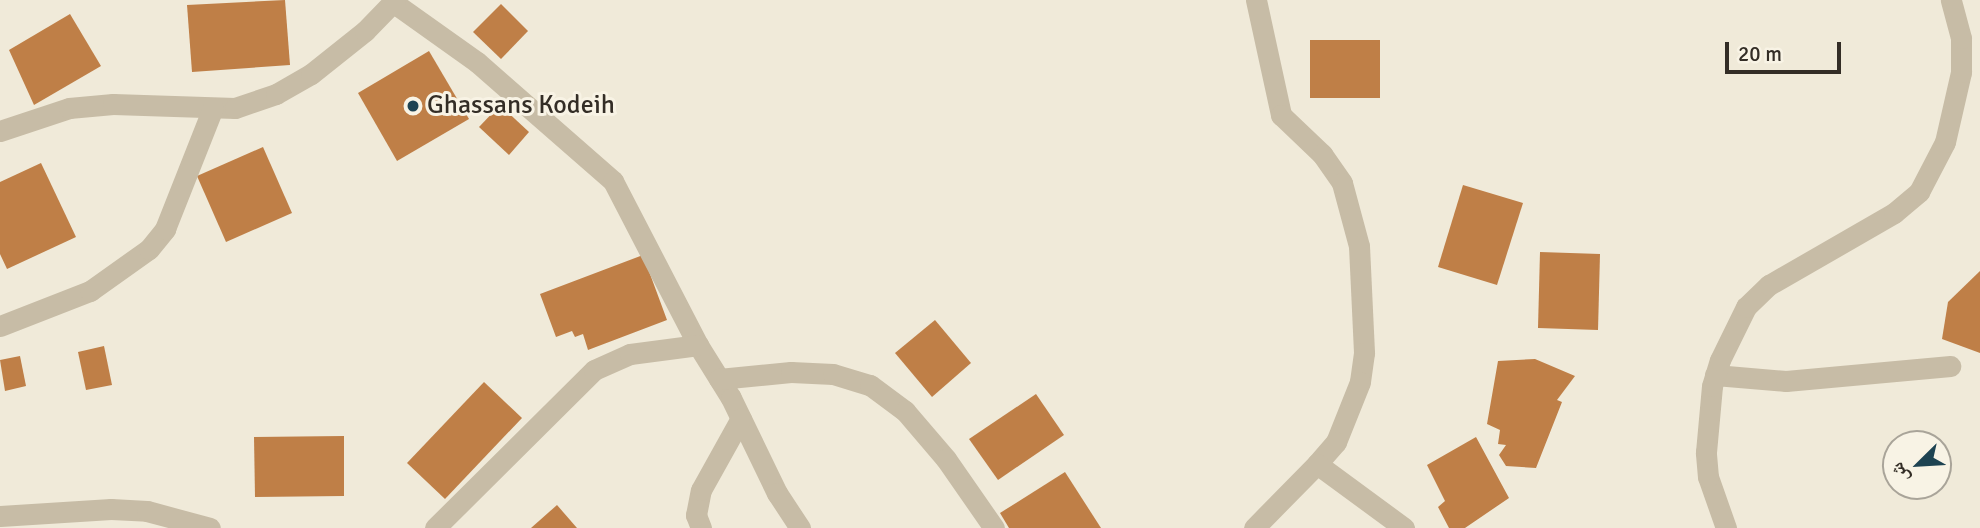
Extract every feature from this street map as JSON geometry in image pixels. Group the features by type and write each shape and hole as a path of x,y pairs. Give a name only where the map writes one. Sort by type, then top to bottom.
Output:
{"street":[{"path":"1254,528 1336,442 1360,382 1364,353 1359,246 1342,183 1322,154 1281,116 1256,0"},
{"path":"1726,528 1707,466 1706,431 1715,375 1746,307 1769,285 1894,213 1919,192 1945,142 1961,72 1961,38 1951,0"},
{"path":"0,131 69,108 113,104 235,108 299,81 365,31 394,1 477,62 613,181 698,345 741,418 777,494 800,528"},
{"path":"0,326 90,291 149,249 165,229 213,108"},
{"path":"435,528 594,370 630,354 698,345"},
{"path":"1715,375 1786,381 1950,366"},
{"path":"719,379 791,372 833,374 870,385 913,421 994,528"},
{"path":"701,528 696,515 701,490 741,418"},
{"path":"1317,464 1404,528"},
{"path":"0,516 111,509 147,512 210,528"}],"building":[{"path":"285,0 290,65 192,72 187,5"},
{"path":"501,4 528,31 501,59 473,32"},
{"path":"70,14 101,66 34,105 9,50"},
{"path":"1310,40 1380,40 1380,98 1310,98"},
{"name":"Ghassans Kodeih","path":"429,51 469,119 397,161 358,93"},
{"path":"500,105 529,132 509,155 479,127"},
{"path":"263,147 292,213 226,242 197,176"},
{"path":"41,163 76,237 7,269 0,254 0,182"},
{"path":"1463,185 1523,203 1497,285 1438,267"},
{"path":"1540,252 1600,254 1598,330 1538,328"},
{"path":"643,255 667,320 588,350 583,334 575,337 572,331 556,337 540,294"},
{"path":"1980,271 1980,353 1942,339 1948,302"},
{"path":"935,320 971,363 932,397 895,353"},
{"path":"104,346 112,385 86,390 78,352"},
{"path":"20,356 26,386 5,391 0,360"},
{"path":"1535,359 1575,376 1557,400 1562,402 1536,468 1506,466 1499,455 1506,445 1498,444 1500,430 1487,424 1498,361"},
{"path":"484,382 522,418 445,499 407,463"},
{"path":"1036,394 1064,435 998,480 969,439"},
{"path":"344,436 344,496 255,497 254,437"},
{"path":"1476,437 1509,498 1465,528 1449,528 1438,507 1445,501 1427,465"},
{"path":"1065,472 1101,528 1009,528 1000,513"},
{"path":"557,505 577,528 531,528"}],"place":[{"name":"Ghassans Kodeih","path":"413,106"}]}
